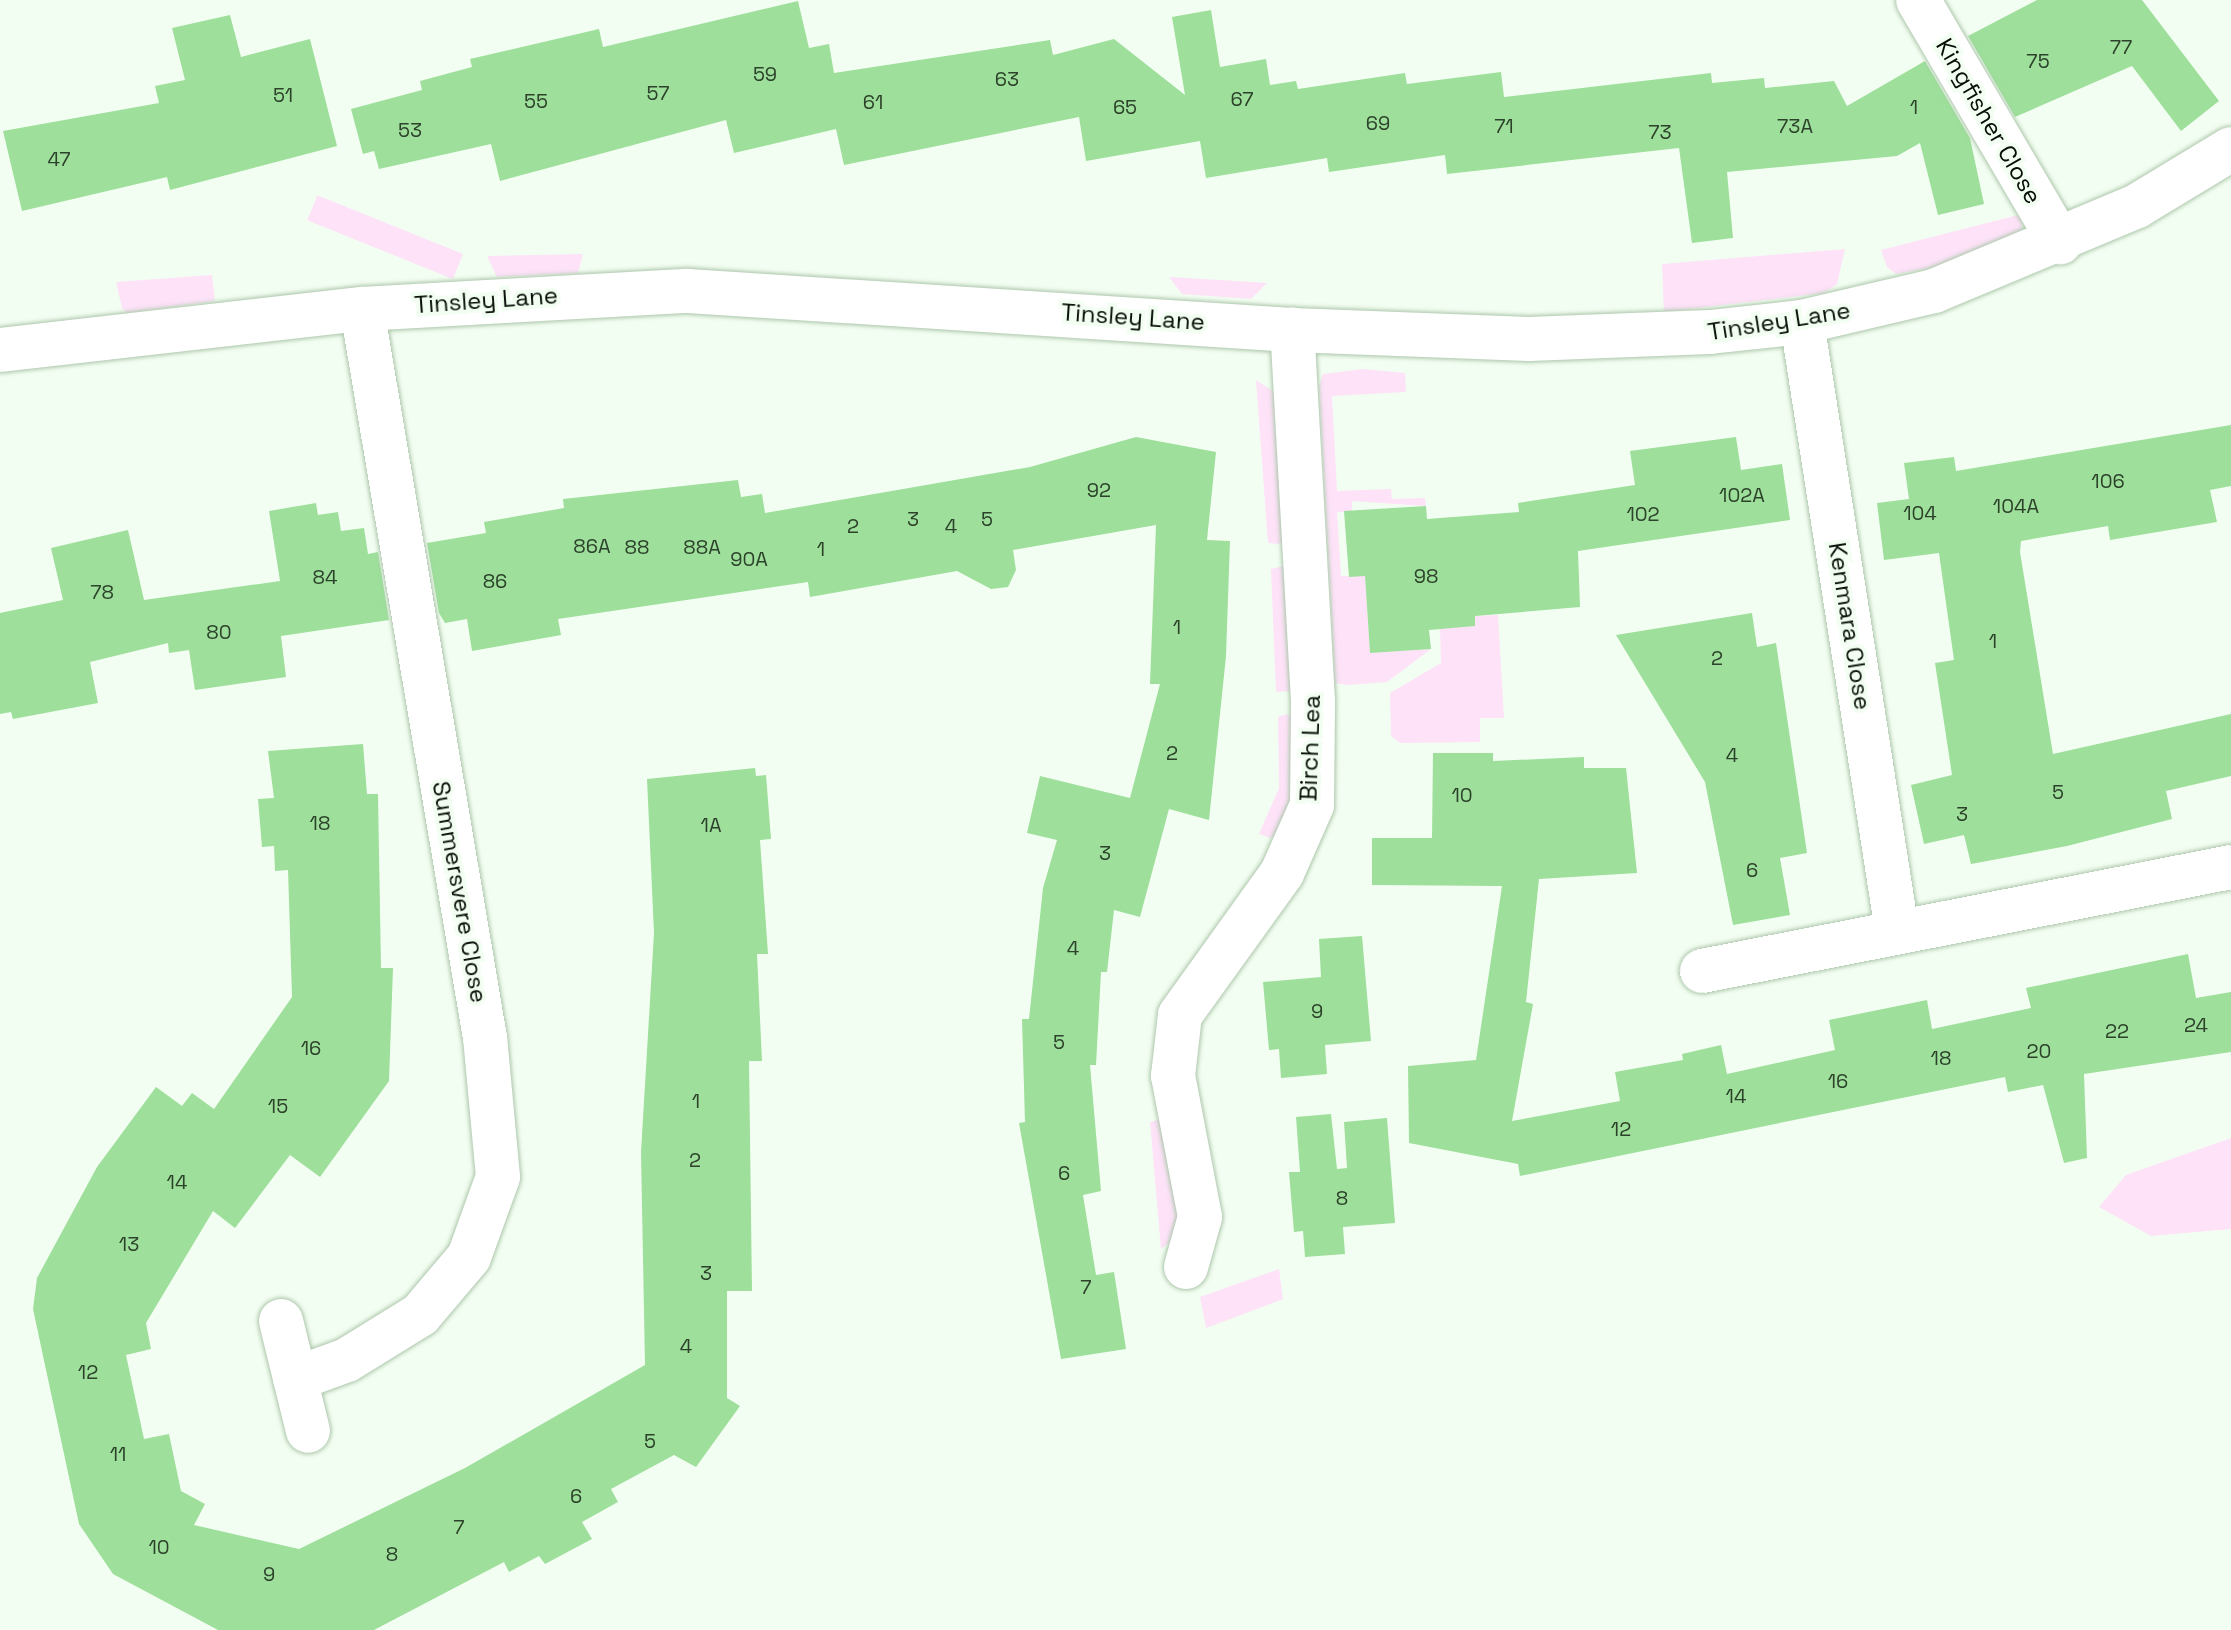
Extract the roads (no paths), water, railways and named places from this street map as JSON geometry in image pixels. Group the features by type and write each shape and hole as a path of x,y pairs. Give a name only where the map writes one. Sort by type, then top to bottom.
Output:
{"street":[{"name":"Kingfisher Close","path":"1918,0 2060,242"},
{"name":"Tinsley Lane","path":"0,350 362,309 688,291 1292,330 1615,338 1802,322 1934,291 2060,242 2231,149"},
{"name":"Summersvere Close","path":"295,1379 347,1360 429,1306 469,1257 498,1177 485,1038 362,309"},
{"name":"Kenmara Close","path":"1802,322 1897,931"},
{"name":"Birch Lea","path":"1186,1267 1200,1217 1173,1076 1180,1015 1282,873 1312,805 1314,713 1292,330"},
{"path":"1702,971 2231,867"},
{"path":"281,1321 308,1431"}]}
